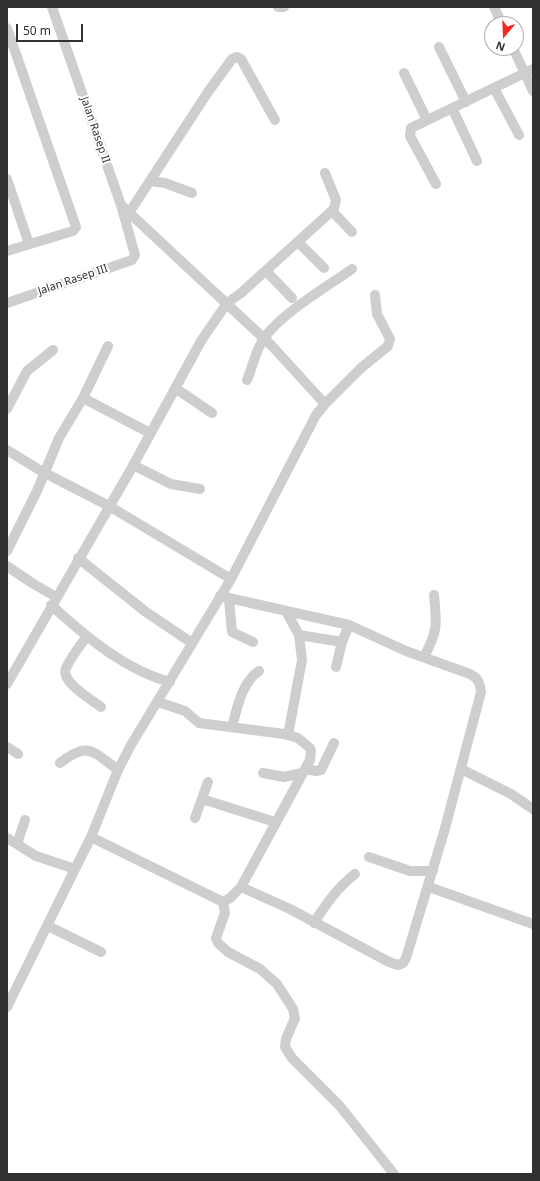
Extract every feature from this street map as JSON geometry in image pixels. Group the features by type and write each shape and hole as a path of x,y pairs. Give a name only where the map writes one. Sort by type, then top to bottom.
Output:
{"street":[{"name":"Jalan Rasep II","path":"52,7 121,205 135,255"},
{"path":"278,7 284,7"},
{"path":"7,28 76,227 73,231 7,251"},
{"path":"439,47 466,102"},
{"path":"519,56 529,71 533,92"},
{"path":"129,213 208,92 232,59 239,58 241,60 275,120"},
{"path":"436,184 410,136 411,128 529,71"},
{"path":"404,73 427,120"},
{"path":"494,88 519,135"},
{"path":"452,108 477,161"},
{"path":"7,684 78,558 110,506 202,341 227,303 298,242 332,211 336,205 336,200 325,173"},
{"path":"7,180 10,200 29,244"},
{"path":"150,181 171,184 192,193"},
{"path":"121,205 264,338 325,404"},
{"path":"332,211 352,232"},
{"path":"298,242 324,268"},
{"name":"Jalan Rasep III","path":"7,303 132,260 135,255"},
{"path":"247,380 264,338 272,328 298,307 352,269"},
{"path":"266,270 292,298"},
{"path":"7,1007 91,837 118,770 131,745 192,643 224,598 231,579 316,415 361,368 384,350 390,342 390,339 377,314 375,295"},
{"path":"7,551 37,491 43,472 59,438 83,398 108,346"},
{"path":"7,409 27,371 53,350"},
{"path":"175,388 212,413"},
{"path":"83,398 150,433"},
{"path":"7,450 43,472 110,506 231,579"},
{"path":"133,464 172,484 200,489"},
{"path":"78,558 146,612 192,643"},
{"path":"7,566 32,583 54,601 87,636 152,678 170,682"},
{"path":"424,657 433,641 437,623 434,595"},
{"path":"224,598 350,626 477,678 481,692 462,769 433,872 406,958 402,963 398,965 389,962 290,909 240,887"},
{"path":"224,598 232,632 253,642"},
{"path":"286,611 299,635 302,660 288,736"},
{"path":"336,666 342,642 350,626"},
{"path":"299,635 342,642"},
{"path":"87,636 66,668 66,679 101,707"},
{"path":"232,727 239,700 244,690 259,671"},
{"path":"158,702 185,711 199,723 298,738 310,748 310,760 240,887 230,898 223,902"},
{"path":"263,773 284,777 304,771 316,772 321,770 334,743"},
{"path":"7,748 18,754"},
{"path":"60,763 72,754 84,749 93,752 118,770"},
{"path":"462,769 511,794 533,809"},
{"path":"195,818 208,782"},
{"path":"202,799 275,822"},
{"path":"17,844 25,820"},
{"path":"91,837 223,902"},
{"path":"7,838 36,856 75,869"},
{"path":"369,857 410,871 433,872"},
{"path":"314,923 328,901 339,888 355,874"},
{"path":"428,887 533,924"},
{"path":"223,902 225,913 216,938 218,942 228,952 260,969 277,984 293,1009 295,1018 286,1039 285,1047 288,1052 339,1105 394,1174"},
{"path":"48,926 101,952"}]}
